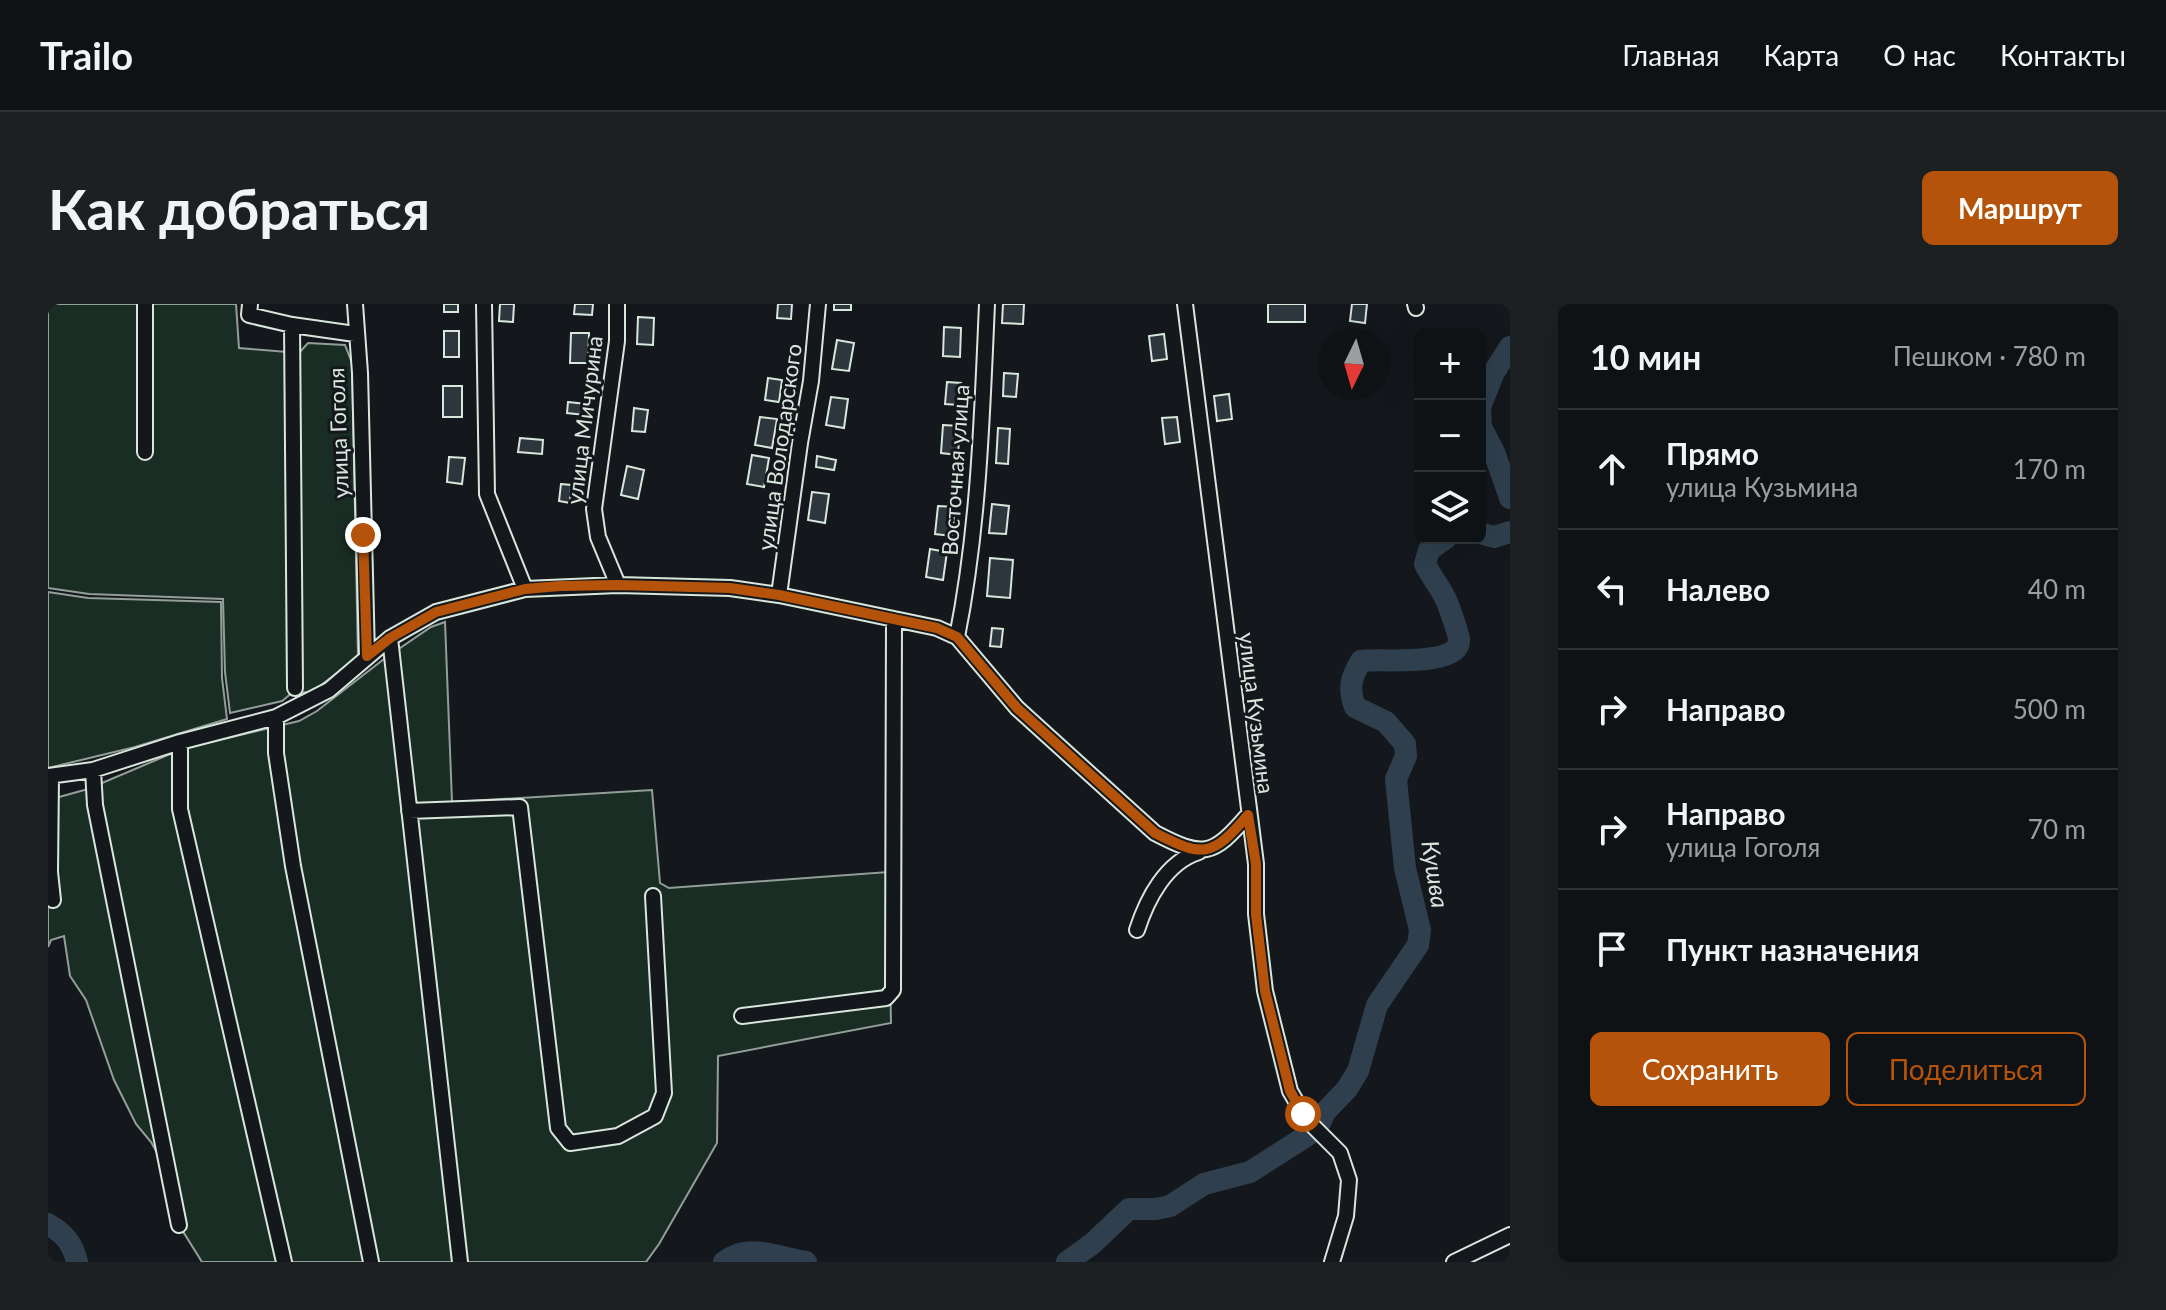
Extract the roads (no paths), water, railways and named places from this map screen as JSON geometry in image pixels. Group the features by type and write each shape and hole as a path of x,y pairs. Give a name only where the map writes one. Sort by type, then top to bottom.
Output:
{"street":[{"path":"145,304 145,452"},
{"path":"250,304 249,315 355,334"},
{"name":"улица Гоголя","path":"355,304 360,373 367,656"},
{"path":"484,304 487,494 525,589"},
{"name":"улица Мичурина","path":"617,304 617,341 594,509 598,537 618,585"},
{"name":"улица Володарского","path":"779,595 811,381 818,304"},
{"name":"Восточная улица","path":"957,637 974,528 987,304"},
{"name":"улица Кузьмина","path":"1185,304 1256,864 1256,914 1265,991 1290,1091 1307,1120 1340,1153 1349,1180 1346,1216 1332,1262"},
{"path":"292,325 295,688"},
{"path":"53,900 50,776 93,770 180,742 276,717 329,690 390,638 436,612 525,589 618,585 730,588 779,595 937,628 957,637 1017,708 1155,833 1200,852"},
{"path":"742,1016 886,998 893,990 894,619"},
{"path":"390,638 460,1262"},
{"path":"276,717 276,753 293,866 371,1262"},
{"path":"180,742 180,809 284,1262"},
{"path":"93,770 95,805 179,1225"},
{"path":"409,811 520,807 558,1128 570,1143 618,1136 655,1116 664,1093 653,896"},
{"path":"1137,930 1146,903 1170,871 1185,856 1223,843 1248,815"},
{"path":"1454,1262 1510,1235"}],"waterway":[{"name":"Кушва","path":"1510,347 1494,372 1480,407 1481,427 1494,452 1510,498"},
{"name":"Кушва","path":"1486,535 1494,537 1510,532"},
{"name":"Кушва","path":"1067,1262 1092,1244 1129,1209 1170,1206 1204,1184 1250,1172 1308,1135 1347,1089 1358,1071 1377,1005 1418,945 1420,930 1405,868 1396,779 1406,756 1405,744 1386,722 1355,707 1352,683 1361,661 1434,658 1456,648 1459,639 1448,606 1425,564 1429,550 1438,544"},
{"name":"Кушва","path":"48,1224 67,1240 77,1262"},
{"name":"Кушва","path":"724,1262 733,1256 753,1252 806,1262"}]}
